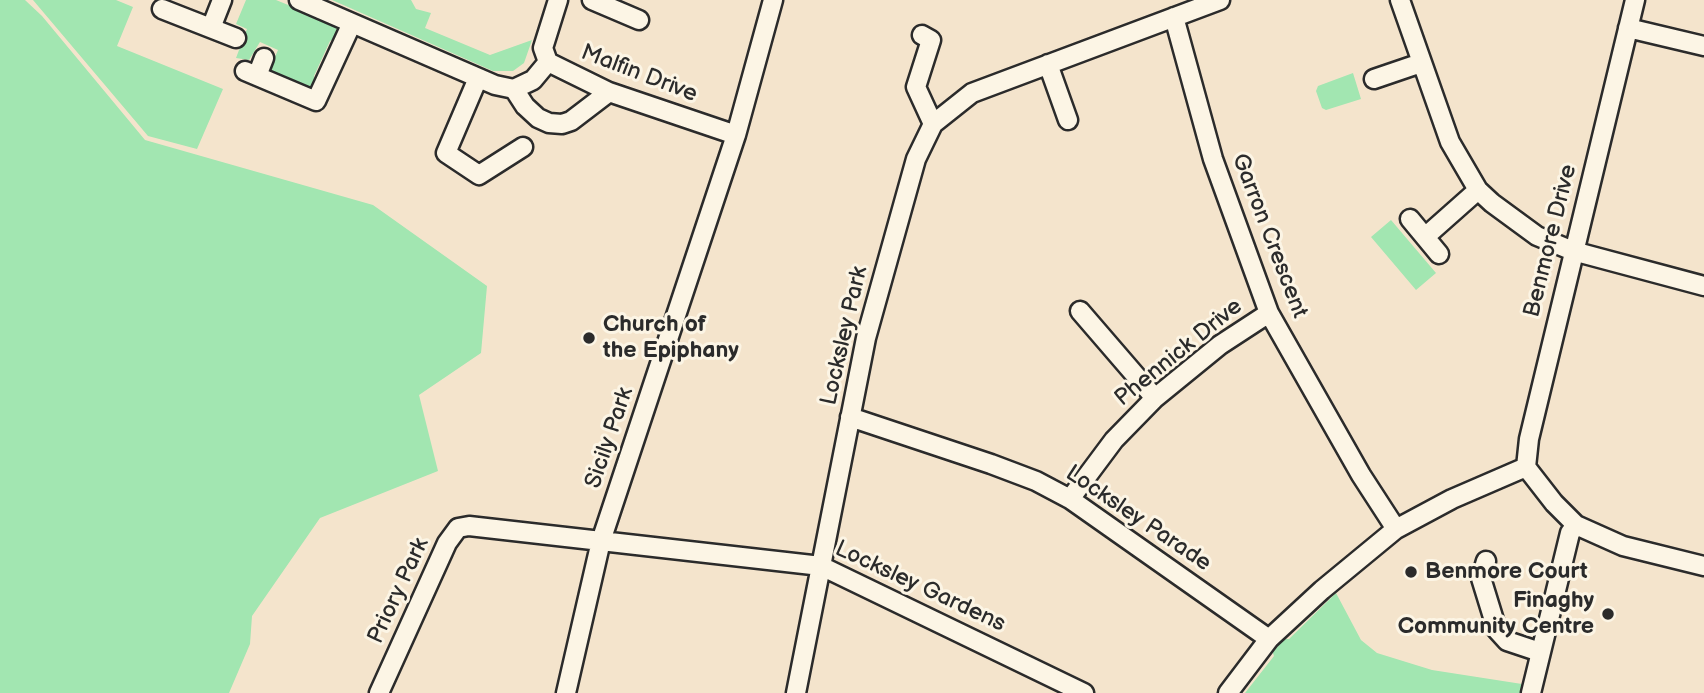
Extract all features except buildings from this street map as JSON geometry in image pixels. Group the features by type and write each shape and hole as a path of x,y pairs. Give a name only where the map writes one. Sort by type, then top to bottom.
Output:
{"street":[{"path":"211,28 222,0"},
{"path":"299,0 478,78 514,89 525,107 549,123 562,124 571,121 609,92"},
{"name":"Malfin Drive","path":"558,0 543,48 548,62 609,92 736,135"},
{"path":"592,0 639,20"},
{"name":"Sicily Park","path":"566,693 601,541 736,135 773,0"},
{"name":"Locksley Park","path":"796,693 866,338 916,159 933,124 972,93 1220,0"},
{"path":"1400,0 1450,142 1478,190 1537,236 1573,251 1704,286"},
{"name":"Benmore Drive","path":"1526,467 1529,439 1635,0"},
{"path":"162,9 236,38"},
{"name":"Garron Crescent","path":"1174,17 1213,159 1269,313 1365,482 1396,529"},
{"path":"264,58 251,73 316,101 352,23"},
{"path":"1628,28 1704,46"},
{"path":"922,35 930,40 916,87 924,110 933,124"},
{"path":"514,89 533,80 548,62"},
{"path":"1374,79 1421,63"},
{"path":"1048,64 1068,120"},
{"path":"478,78 446,153 479,175 523,147"},
{"path":"1425,237 1478,190"},
{"path":"1410,219 1439,254"},
{"path":"1080,311 1155,398"},
{"name":"Phennick Drive","path":"1070,499 1114,440 1155,398 1220,345 1269,313"},
{"name":"Locksley Parade","path":"850,417 1002,468 1070,499 1269,639"},
{"path":"1228,693 1269,639 1322,590 1396,529 1452,499 1526,467 1554,503 1576,525 1623,546 1704,566"},
{"path":"1531,693 1570,533 1576,525"},
{"name":"Priory Park","path":"379,693 447,543 458,528 469,526 601,541"},
{"name":"Locksley Gardens","path":"601,541 821,566 1084,693"},
{"path":"1486,561 1481,578 1497,630 1507,641 1541,652"}],"green space":[{"path":"0,0 25,0 42,16 145,140 373,205 487,286 481,353 419,395 438,471 320,518 252,616 250,644 229,693 0,693"},
{"path":"33,0 116,0 133,7 117,46 223,89 197,149 148,136"},
{"path":"246,0 276,0 338,28 337,37 330,41 314,76 316,84 313,87 304,88 273,74 271,66 278,50 260,42 249,60 236,58 247,29 236,24"},
{"path":"332,0 411,0 416,9 431,13 425,28 490,55 532,40 524,63 513,71 493,71"},
{"path":"1353,73 1361,99 1326,110 1322,108 1316,91 1318,86"},
{"path":"1391,220 1436,273 1416,290 1371,237"},
{"path":"1336,593 1361,640 1377,653 1432,670 1522,684 1520,693 1245,693 1274,656 1272,650 1282,639 1289,639"}],"place":[{"name":"Church of the Epiphany","path":"589,338"},
{"name":"Benmore Court","path":"1411,572"},
{"name":"Finaghy Community Centre","path":"1608,614"}]}
